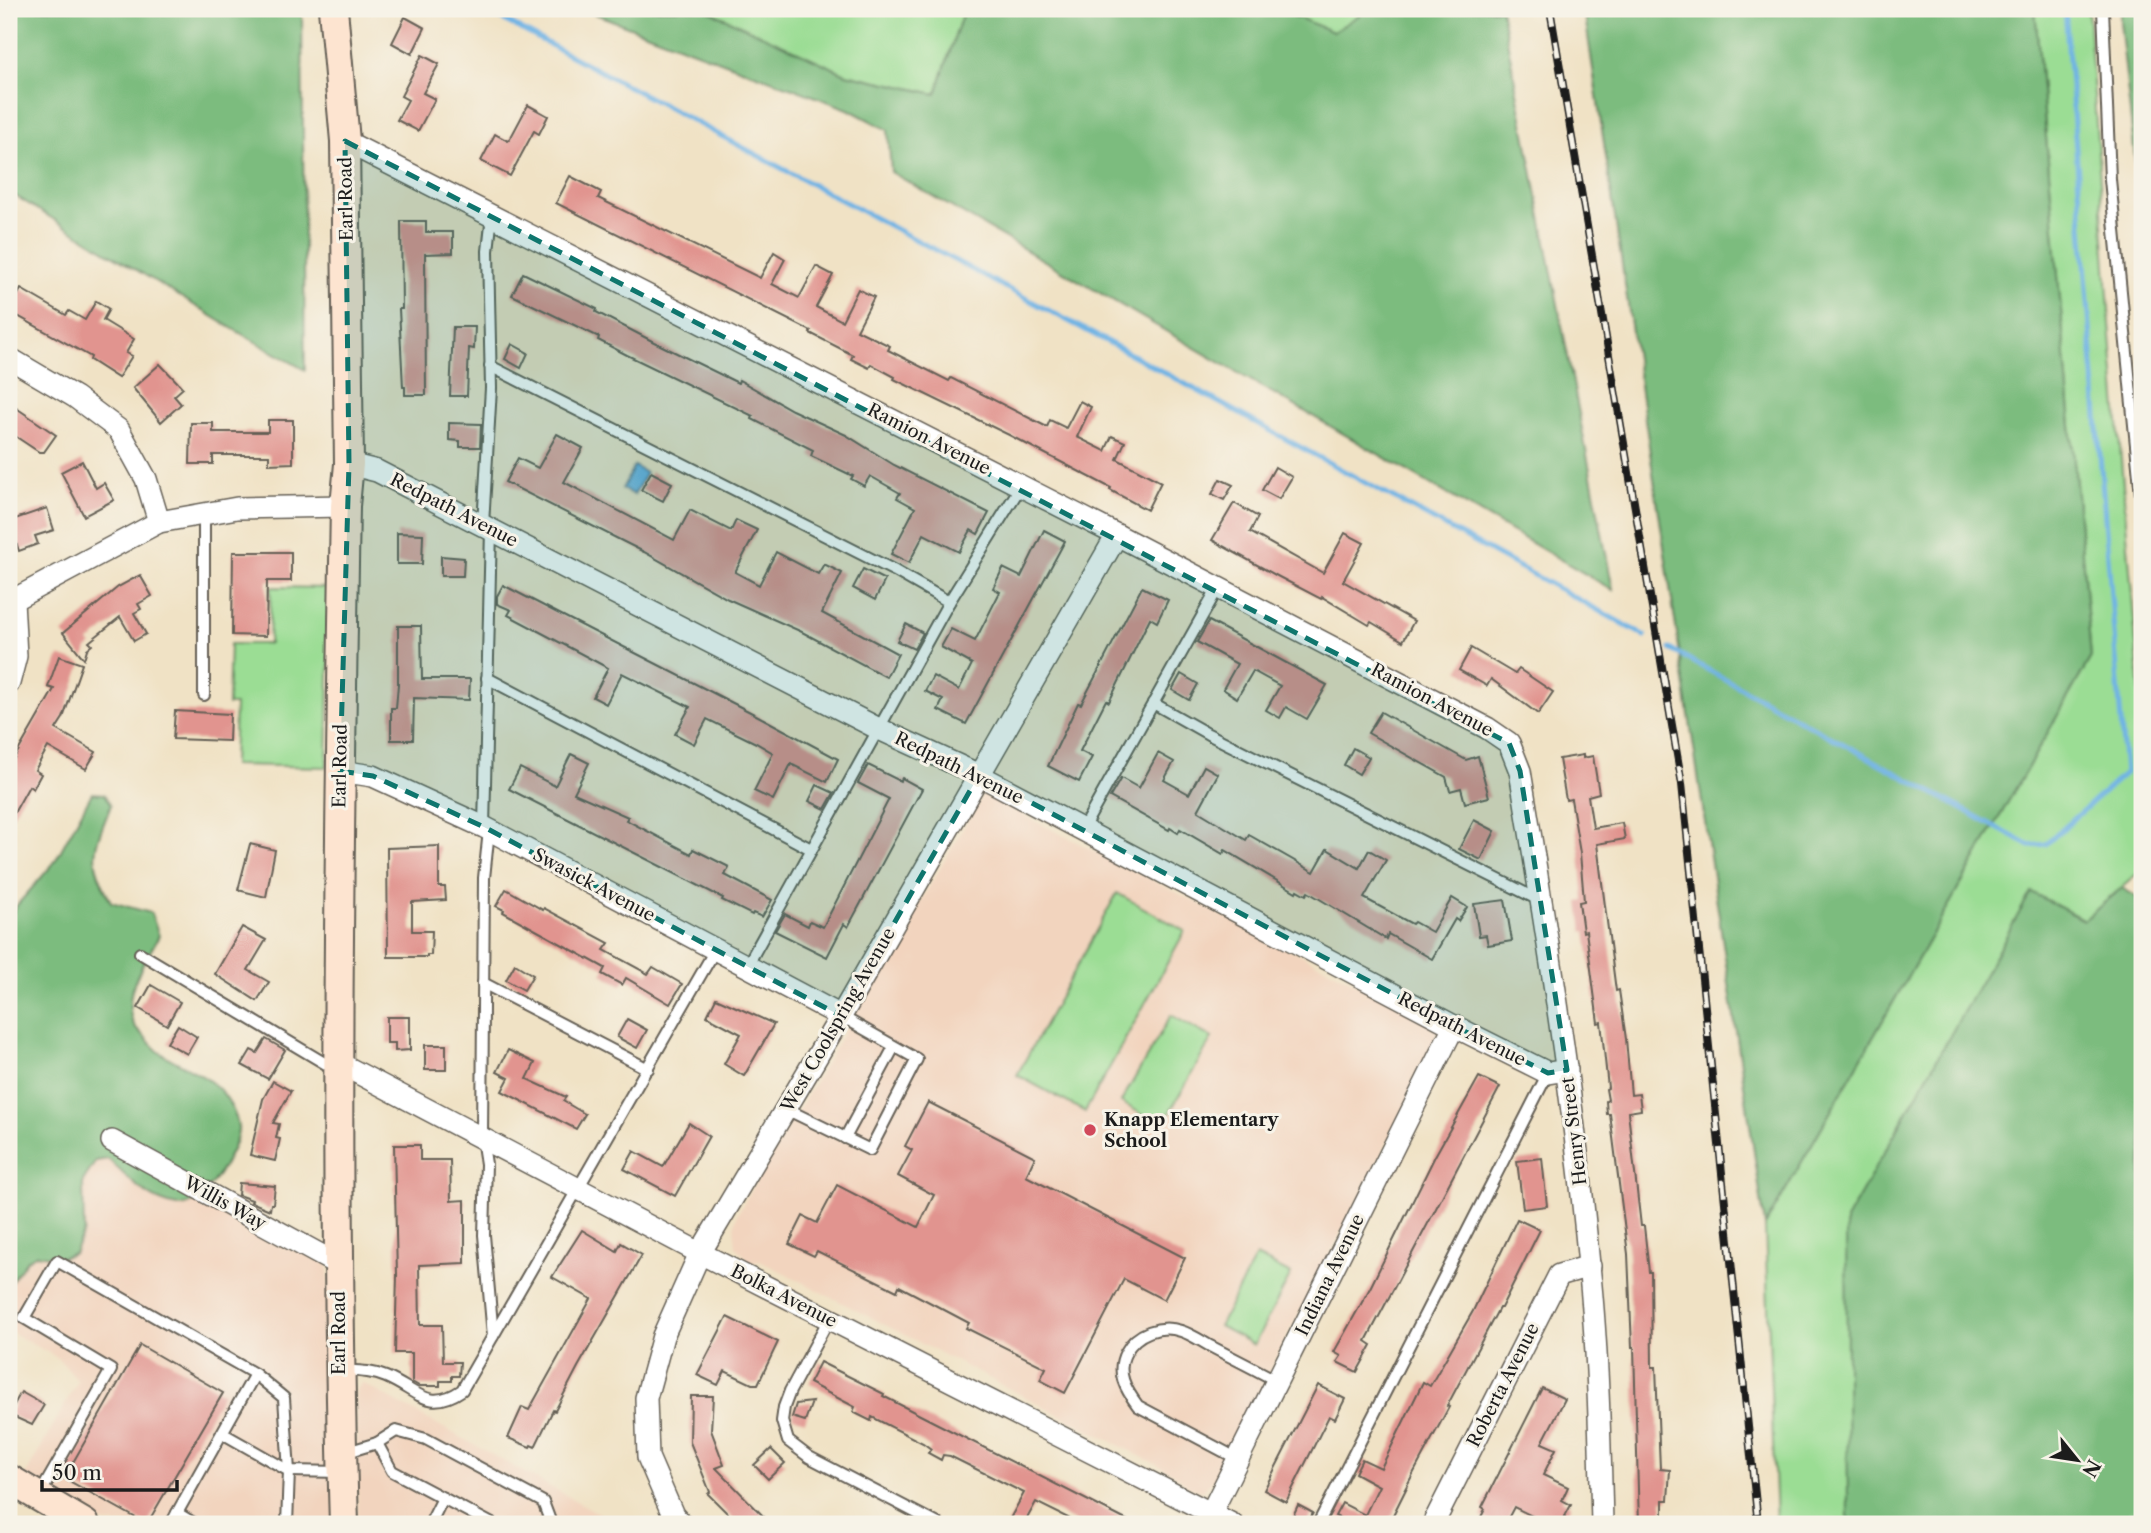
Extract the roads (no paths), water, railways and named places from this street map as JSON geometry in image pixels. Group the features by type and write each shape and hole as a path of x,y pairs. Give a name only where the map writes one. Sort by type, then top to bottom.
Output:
{"street":[{"name":"Earl Road","path":"333,9 345,141 349,464 345,506 340,771 339,1370 344,1524"},
{"name":"Ramion Avenue","path":"345,141 1117,535 1487,728 1509,743"},
{"path":"9,358 75,397 119,430 146,479 159,523"},
{"name":"Redpath Avenue","path":"349,464 377,471 877,728 979,775 1454,1026 1558,1071"},
{"path":"9,683 16,656 11,600 159,523 237,508 345,506"},
{"name":"West Coolspring Avenue","path":"681,1524 673,1515 648,1457 646,1398 663,1336 700,1253 841,1016 1117,535"},
{"name":"Henry Street","path":"1509,743 1520,771 1541,901 1558,1071 1590,1266 1598,1390 1602,1524"},
{"name":"Swasick Avenue","path":"340,771 373,776 487,829 841,1016"},
{"name":"Indiana Avenue","path":"1210,1519 1454,1026"},
{"name":"Bolka Avenue","path":"339,1067 482,1138 1210,1519 1233,1524"},
{"name":"Willis Way","path":"112,1141 339,1265"},
{"name":"Roberta Avenue","path":"1433,1524 1559,1275 1590,1266"},
{"path":"9,1479 85,1524"}],"lane":[{"path":"2103,9 2110,179 2142,507"},
{"path":"492,215 488,251 490,366 487,829 484,878 482,1138 485,1164 484,1235 493,1336"},
{"path":"490,366 895,571 949,603"},
{"path":"747,966 877,728 1021,486"},
{"path":"204,515 204,695"},
{"path":"1082,830 1218,588"},
{"path":"487,678 811,849"},
{"path":"1153,704 1220,741 1541,901"},
{"path":"339,1370 367,1371 385,1376 424,1398 449,1399 462,1390 715,950"},
{"path":"140,953 339,1067"},
{"path":"483,983 648,1069"},
{"path":"786,1109 870,1150 917,1059 841,1016"},
{"path":"845,1138 894,1047"},
{"path":"1318,1524 1558,1071"},
{"path":"39,1497 111,1370 24,1318 57,1261 255,1374 284,1398 289,1471 287,1524"},
{"path":"829,1319 790,1391 784,1408 782,1422 788,1441 809,1457 938,1524"},
{"path":"1238,1459 1138,1406 1123,1379 1121,1366 1124,1355 1131,1342 1143,1334 1159,1329 1180,1331 1277,1381"},
{"path":"171,1524 255,1374"},
{"path":"222,1433 289,1471 342,1463 396,1431 426,1439 542,1502 549,1518 544,1524"},
{"path":"377,1443 393,1471 492,1524"},
{"path":"429,1524 443,1498"},
{"path":"177,1513 195,1524"}],"water":[{"path":"634,466 646,473 634,495 622,489"}],"waterway":[{"path":"483,9 1136,357 1645,636"},
{"path":"1670,649 2030,846 2046,844 2125,773 2065,9"}],"railway":[{"path":"1550,9 1682,784 1758,1524"}],"place":[{"name":"Knapp Elementary School","path":"1090,1130"}]}
